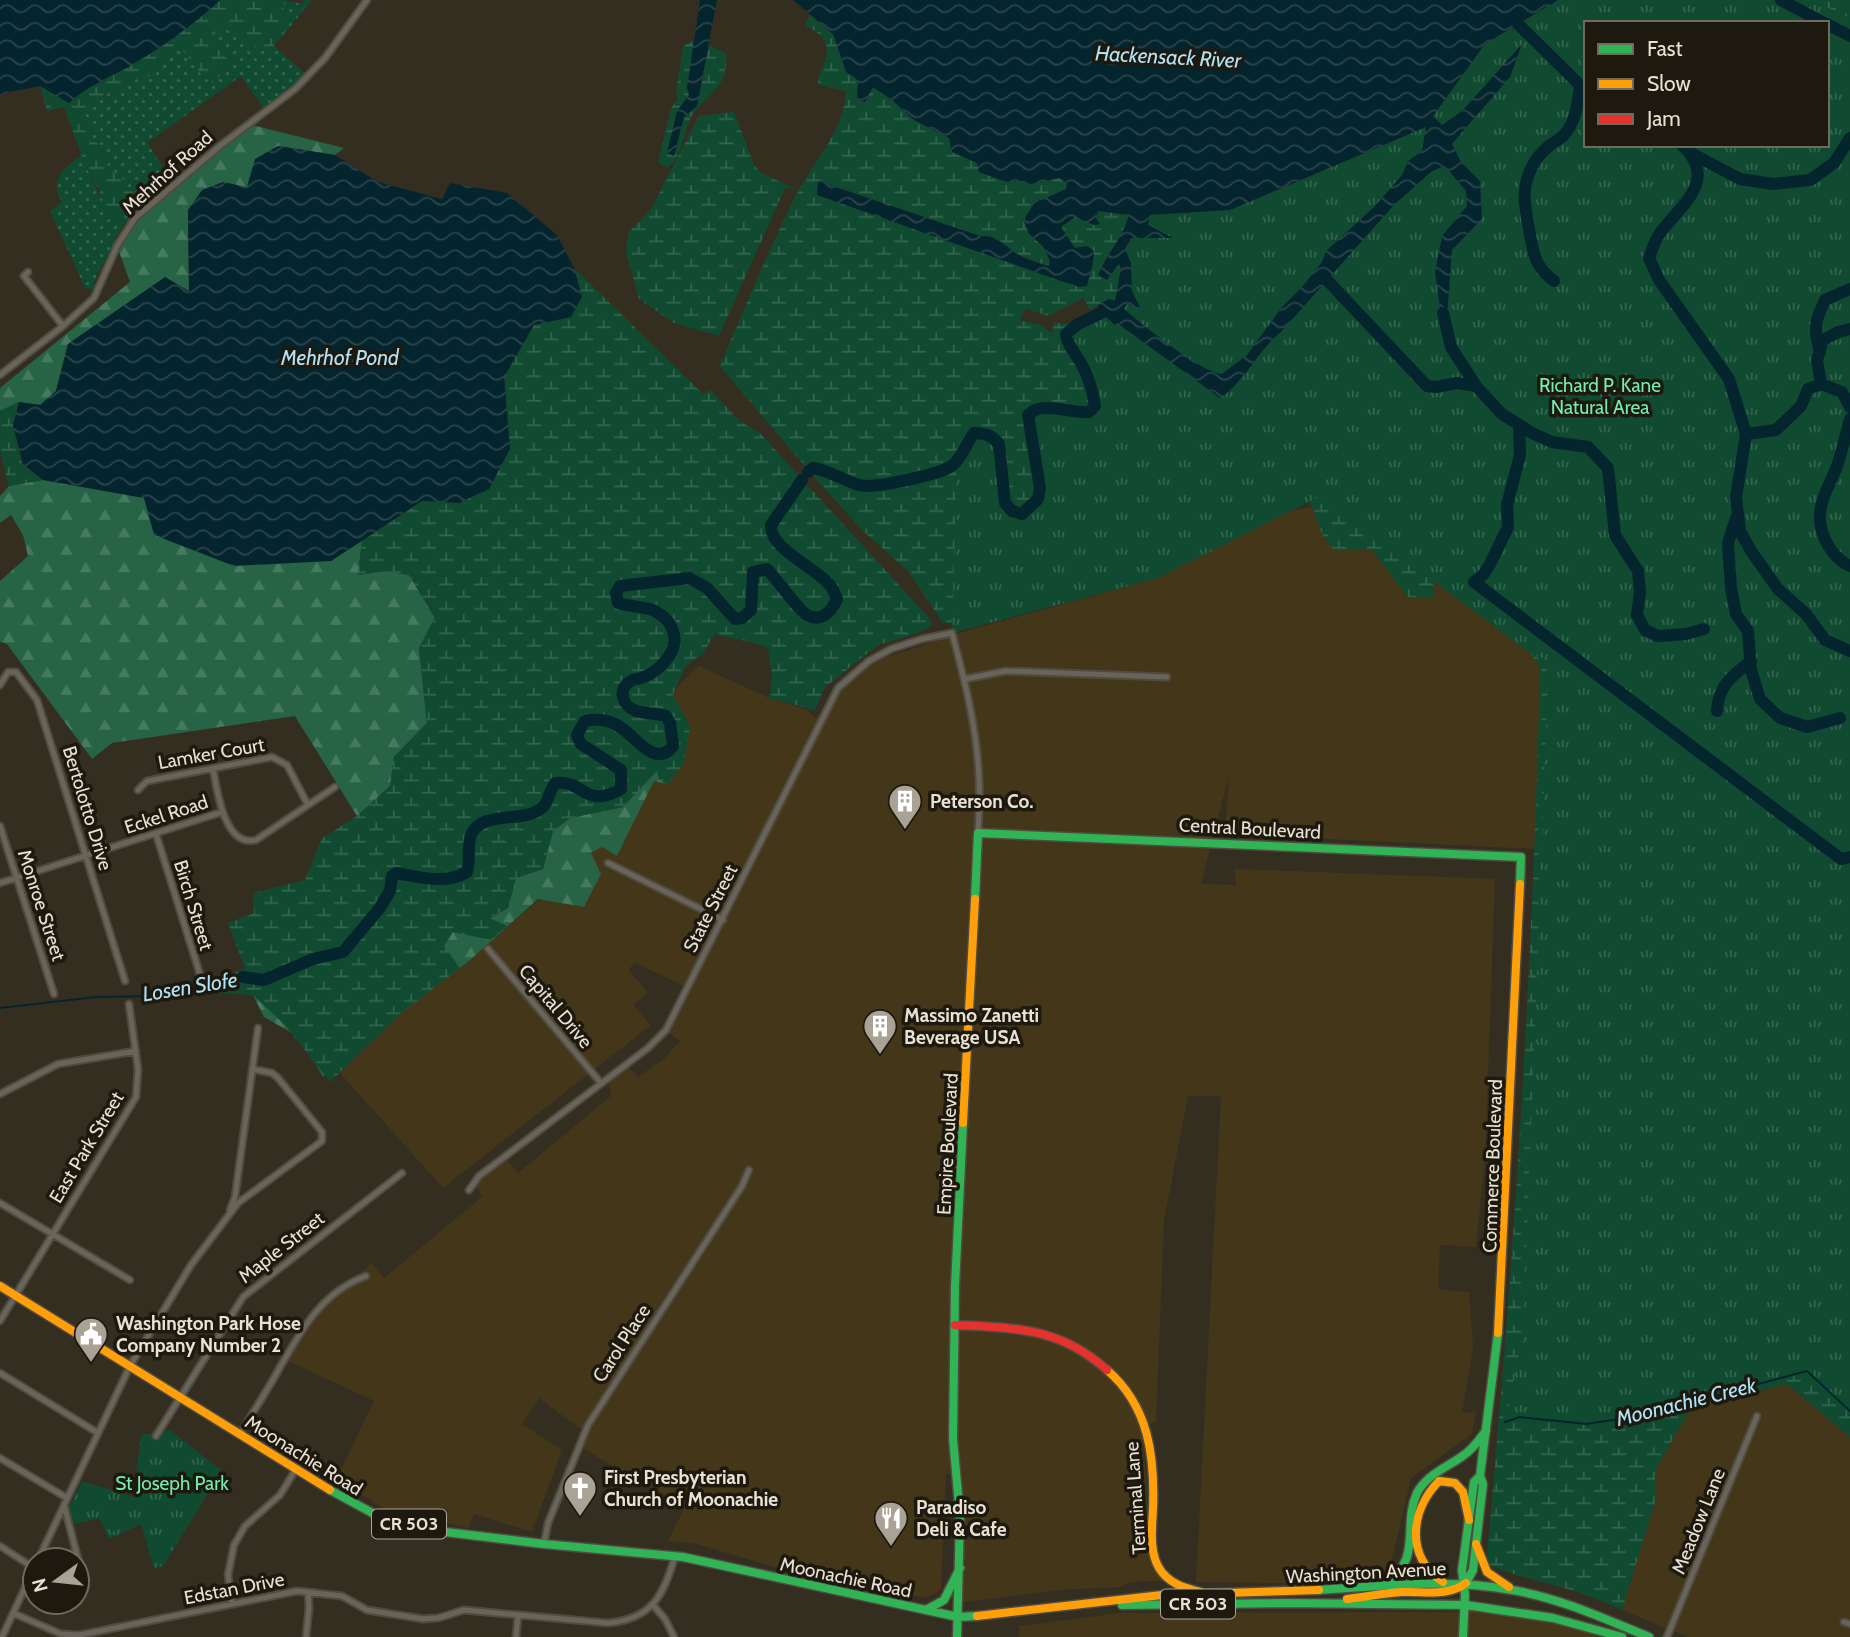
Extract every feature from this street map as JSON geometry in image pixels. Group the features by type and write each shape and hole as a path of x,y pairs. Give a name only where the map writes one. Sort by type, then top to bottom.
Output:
{"main road":[{"name":"Central Boulevard","path":"978,833 1521,857"},
{"name":"Empire Boulevard","path":"957,1637 960,1516 953,1439 954,1325 978,833"},
{"name":"Commerce Boulevard","path":"1466,1583 1473,1570 1483,1484 1480,1476 1501,1312 1521,857"},
{"name":"Moonachie Road","path":"0,1286 356,1506 378,1516 429,1530 675,1556 957,1617"},
{"name":"Terminal Lane","path":"954,1325 1018,1328 1043,1333 1078,1347 1114,1374 1137,1408 1150,1444 1153,1474 1153,1550 1158,1566 1175,1584 1213,1594"},
{"path":"1381,1585 1397,1577 1405,1567 1413,1507 1420,1489 1432,1475 1469,1451 1486,1431"},
{"name":"Commerce Boulevard","path":"1466,1583 1462,1570 1474,1482 1480,1476"},
{"path":"1445,1583 1434,1578 1417,1551 1416,1534 1420,1505 1428,1489 1439,1481 1456,1482 1463,1489 1469,1520"},
{"path":"1476,1544 1487,1572 1513,1590"},
{"path":"924,1611 944,1600 960,1568"},
{"path":"1321,1603 1402,1592 1457,1590 1466,1583"},
{"path":"1463,1637 1466,1583"},
{"name":"Washington Avenue","path":"957,1617 987,1617 1144,1597 1466,1583 1513,1590 1563,1603 1649,1637"},
{"name":"Washington Avenue","path":"1075,1605 1466,1605 1539,1615 1622,1637"}],"street":[{"name":"Mehrhof Road","path":"0,375 94,298 117,246 135,218 221,145 295,89 324,58 367,0"},
{"path":"29,272 24,276 63,326"},
{"name":"Empire Boulevard","path":"952,634 965,679 979,770 978,833"},
{"name":"State Street","path":"469,1190 479,1176 648,1048 666,1030 838,688 869,662 891,649 922,639 952,634"},
{"path":"965,679 1006,671 1167,677"},
{"name":"Bertolotto Drive","path":"0,685 8,672 16,672 34,693 125,981"},
{"name":"Lamker Court","path":"138,790 146,781 267,757 278,758 287,765 309,805"},
{"path":"213,768 222,812 237,836 251,842 335,787"},
{"name":"Eckel Road","path":"0,883 222,812"},
{"name":"Monroe Street","path":"0,825 54,994"},
{"name":"Birch Street","path":"156,834 203,984"},
{"path":"608,863 723,920"},
{"name":"Capital Drive","path":"488,949 601,1083"},
{"name":"East Park Street","path":"0,1321 131,1106 138,1079 129,1004"},
{"path":"227,1216 235,1197 258,1028"},
{"path":"0,1094 58,1065 135,1051"},
{"path":"45,1546 130,1366 191,1265 238,1203 322,1141 322,1132 278,1079 272,1073 252,1069"},
{"name":"Carol Place","path":"544,1544 548,1523 586,1429 742,1186 749,1170"},
{"name":"Maple Street","path":"156,1436 243,1297 402,1173"},
{"path":"0,1203 130,1280"},
{"path":"240,1434 293,1343 317,1310 349,1282 366,1276"},
{"path":"0,1373 98,1433"},
{"name":"Meadow Lane","path":"1667,1637 1757,1416"},
{"path":"0,1458 67,1498"},
{"path":"232,1604 229,1564 239,1536 254,1517 279,1495 296,1469"},
{"path":"64,1505 75,1546"},
{"path":"0,1546 21,1559"},
{"path":"674,1637 665,1619 653,1605 667,1582 675,1556"},
{"path":"306,1637 308,1592"},
{"name":"Edstan Drive","path":"13,1613 61,1634 79,1635 288,1593 308,1592 342,1596 367,1610 423,1619 438,1618 464,1610 608,1623 628,1620 653,1605"},
{"path":"2,1637 21,1596"},
{"path":"516,1637 518,1615"}],"shaded area":[{"path":"1312,507 1322,534 1371,549 1408,597 1432,580 1530,653 1540,666 1536,849 1225,834 1229,775 1201,884 1236,885 1235,869 1495,879 1485,1157 1476,1247 1440,1245 1438,1289 1469,1292 1473,1348 1462,1413 1476,1412 1472,1434 1411,1478 1388,1576 1280,1583 1196,1582 1221,1096 1188,1096 1164,1220 1156,1421 1143,1428 1150,1556 1173,1580 1130,1582 1120,1587 1060,1590 956,1603 954,1474 946,1474 941,1590 927,1598 801,1575 697,1544 668,1541 683,1511 577,1444 583,1431 539,1398 522,1424 562,1450 532,1532 474,1514 469,1528 384,1509 337,1478 374,1401 284,1359 297,1335 371,1263 384,1278 482,1197 473,1180 503,1155 518,1173 611,1096 607,1074 625,1063 638,1077 665,1058 680,1041 665,1030 685,987 634,962 629,970 648,993 633,1005 651,1025 443,1188 340,1073 401,1013 469,961 591,854 601,847 617,856 654,781 690,726 673,695 680,684 699,666 769,698 806,709 816,718 866,664 966,631 1158,578 1286,512"},
{"path":"1787,1384 1850,1437 1850,1637 1688,1637 1622,1610 1655,1502 1655,1470 1691,1408"},
{"path":"1482,1612 1538,1619 1603,1637 1019,1637 1019,1626 1120,1613"}],"green space":[{"path":"220,0 284,0 283,13 287,21 282,28 285,33 267,53 220,25 214,30 222,48 229,48 233,55 231,67 212,83 201,74 180,47 159,61 158,68 151,76 133,80 85,106 86,121 93,141 102,146 109,169 122,177 124,185 145,203 124,225 108,219 99,189 85,164 64,107 47,111 40,86 69,103 89,88 163,45"},
{"path":"284,0 302,4 304,0 312,0 285,33 282,28 286,21 283,13"},
{"name":"Richard P. Kane Natural Area","path":"1558,0 1850,0 1850,1437 1787,1384 1691,1408 1655,1470 1655,1502 1622,1610 1581,1593 1486,1564 1521,1116 1533,891 1540,666 1530,653 1433,581 1434,597 1408,597 1371,549 1333,549 1322,534 1312,507 1306,499 1351,473 962,623 943,623 908,571 864,532 720,366 781,225 798,191 832,136 844,107 846,91 820,85 817,81 827,49 822,36 805,26 810,14 833,34 846,71 892,99 914,120 949,138 953,152 977,163 979,172 1007,182 1024,181 1030,184 1059,178 1067,183 1066,189 1042,200 1029,234 1047,252 1049,267 1021,256 993,238 980,236 819,181 817,195 1088,282 1088,272 1080,249 1075,248 1061,227 1075,216 1094,225 1098,211 1129,215 1123,233 1103,263 1119,264 1121,268 1115,301 1109,299 1090,310 1083,298 1048,316 1027,309 1020,321 1039,324 1052,333 1054,323 1078,324 1101,313 1115,325 1281,332 1485,44"},
{"name":"Richard P. Kane Natural Area","path":"1558,0 1812,0 1850,18 1850,1411 1807,1371 1640,1416 1586,1424 1520,1417 1505,1422 1523,1335 1548,678 1545,659 1530,653 1322,495 1158,578 952,633 957,456 960,457 974,433 993,436 999,444 1006,503 1012,511 1022,514 1038,499 1040,488 1028,415 1041,408 1089,412 1095,406 1086,373 1066,334 1093,317 1124,309 1131,263 1124,249 1150,215 1230,210 1426,127 1485,44"},
{"path":"220,25 267,52 274,46 308,76 265,110 241,76 147,143 172,181 145,203 124,185 122,177 109,169 102,146 93,142 86,121 85,106 133,80 151,76 159,61 180,47 201,74 212,83 231,67 233,55 229,48 222,48 213,30"},
{"path":"694,42 687,88 689,95 677,111 674,156 684,117 697,105 709,45 727,54 725,74 717,88 693,113 679,152 667,168 658,162 671,108 678,100 676,91 683,48 687,43"},
{"path":"734,112 754,165 761,173 796,189 785,188 719,336 674,323 639,299 626,252 629,232 650,211 699,116"},
{"path":"248,124 344,148 335,155 278,146 247,188 188,210 189,292 165,278 68,344 56,391 41,405 19,402 0,411 0,388 130,282 117,246 135,218"},
{"path":"82,155 105,204 124,225 93,289 85,288 50,211 62,202 57,187 60,175"},
{"path":"574,268 703,394 710,390 741,422 760,433 932,624 923,631 878,645 825,687 815,710 769,698 772,678 768,648 715,634 703,653 685,667 673,695 690,726 684,763 668,784 659,780 657,771 623,807 570,818 553,831 543,869 516,878 508,908 489,918 507,926 491,940 453,932 444,946 460,968 401,1013 330,1082 285,1025 253,995 201,992 207,980 245,969 228,923 254,913 253,893 305,880 322,838 357,816 390,786 394,757 427,723 419,648 435,617 409,575 385,571 358,575 362,541 422,501 459,503 510,449 504,377 534,325 582,297"},
{"path":"19,402 13,425 22,464 43,480 9,486 0,451 0,411"},
{"path":"43,480 145,498 331,561 362,541 358,575 385,571 409,575 435,618 419,648 427,723 394,757 390,786 357,816 295,716 112,743 92,759 7,644 0,642 0,581 28,556 23,535 11,515 0,523 0,496 9,486"},
{"path":"657,770 659,780 668,784 654,781 617,856 602,847 591,853 601,874 584,907 538,899 469,961 401,1013 360,1036 323,1077 301,1038 264,1017 253,995 489,919 508,908 516,878 543,869 553,831 570,818 623,807"},
{"name":"St Joseph Park","path":"170,1430 222,1471 163,1566 154,1568 141,1524 109,1539 100,1518 75,1524 65,1503 71,1505 82,1481 133,1497 141,1435"},
{"path":"200,1473 213,1482 195,1509 183,1500"},
{"path":"126,1509 133,1522 112,1532 105,1519"}],"water":[{"path":"0,0 220,0 163,45 89,88 69,103 40,86 0,94"},
{"path":"700,0 717,0 697,106 684,117 674,156 667,153 677,111 689,95 687,88"},
{"name":"Hackensack River","path":"793,0 1558,0 1485,44 1433,116 1442,125 1462,111 1522,44 1510,77 1452,144 1461,162 1480,181 1482,219 1452,250 1445,345 1435,272 1442,236 1467,206 1466,191 1445,166 1432,171 1394,205 1272,340 1229,392 1220,398 1101,313 1098,305 1109,299 1115,301 1121,268 1119,264 1107,280 1098,275 1129,215 1098,211 1096,218 1100,224 1094,225 1075,217 1061,227 1075,248 1087,246 1094,251 1087,286 1078,287 817,195 818,181 980,236 993,238 1021,256 1049,266 1050,261 1043,246 1029,234 1024,222 1037,199 1042,200 1066,189 1067,183 1059,178 1030,184 1024,181 1007,182 979,172 977,163 952,152 949,138 914,120 873,87 865,102 857,99 858,81 846,72 833,34","holes":["1426,127 1422,151 1408,161 1402,175 1374,207 1326,251 1322,262 1282,307 1247,355 1222,374 1186,357 1124,309 1128,303 1133,307 1140,307 1132,291 1131,263 1125,249 1131,238 1173,238 1148,225 1150,215 1230,210"]},
{"name":"Mehrhof Pond","path":"278,146 335,155 378,182 442,199 450,183 507,193 557,235 574,268 582,297 571,317 534,325 504,377 510,449 489,489 459,503 422,501 331,561 234,566 154,535 144,498 43,480 23,464 13,425 19,402 40,405 56,391 68,344 165,277 189,291 188,210 202,190 223,182 247,187 255,159"}],"waterway":[{"path":"1781,0 1820,21"},
{"path":"1518,24 1584,89"},
{"path":"1829,25 1850,36"},
{"path":"1554,281 1543,271 1535,256 1526,213 1525,190 1528,176 1537,159 1546,148 1563,136 1571,125 1580,85"},
{"path":"1691,153 1740,179 1773,184 1810,180 1834,163 1850,138"},
{"path":"1684,147 1693,158 1697,181 1686,202 1658,236 1649,258 1659,280 1729,379 1746,434 1736,497 1740,531 1778,589 1806,614 1825,640 1850,651"},
{"path":"1326,279 1427,386 1457,383 1476,386"},
{"path":"1820,352 1816,325 1825,300 1850,289"},
{"name":"Losen Slofe","path":"808,472 813,468 819,469 867,486 908,480 953,465 974,433 985,434 999,444 1005,503 1012,511 1022,514 1038,499 1040,488 1028,415 1041,408 1089,412 1095,406 1086,373 1066,334 1078,324 1101,313"},
{"path":"1443,313 1451,347 1476,386 1502,414 1552,442 1588,447 1608,468 1615,535 1638,571 1640,592 1637,615 1645,630 1658,636 1686,634 1704,629"},
{"path":"1821,384 1817,360 1823,340 1850,329"},
{"path":"1746,434 1776,430 1801,406 1808,389 1821,384 1842,392 1850,407"},
{"path":"1850,419 1837,466 1822,502 1820,516 1826,542 1836,556 1850,566"},
{"path":"1519,425 1520,455 1507,505 1508,527 1489,566 1474,582 1841,859 1850,857"},
{"name":"Losen Slofe","path":"243,977 264,980 313,959 343,952 379,909 390,891 392,876 396,873 441,879 467,872 470,837 478,826 495,819 535,812 543,807 555,783 572,785 599,796 621,789 621,770 581,744 577,735 585,721 610,722 653,753 667,752 673,746 670,723 666,716 634,710 626,704 623,696 627,684 660,667 670,655 674,642 672,627 655,611 618,603 616,593 620,586 689,578 707,588 735,619 742,618 751,610 753,572 767,569 807,615 817,618 829,611 837,599 834,591 777,542 772,533 771,525 802,480"},
{"path":"1736,518 1728,543 1731,588 1736,614 1748,631 1751,670 1760,699 1780,718 1807,727 1840,718"},
{"path":"1717,711 1723,688 1751,661"},
{"name":"Losen Slofe","path":"0,1008 96,997 158,996 243,977"},
{"name":"Moonachie Creek","path":"1505,1422 1520,1417 1586,1424 1640,1416 1807,1371 1850,1411"}],"traffic: fast":[{"path":"975,899 978,833 1521,857 1520,884"},
{"path":"957,1637 960,1516 953,1439 955,1286 963,1123"},
{"path":"1466,1583 1473,1570 1483,1484 1480,1476 1498,1333"},
{"path":"1386,1582 1397,1573 1408,1553 1413,1505 1421,1486 1467,1453 1486,1431"},
{"path":"1463,1637 1465,1595 1462,1570 1474,1482 1480,1476"},
{"path":"330,1490 378,1516 429,1530 683,1557 958,1617 977,1616"},
{"path":"926,1610 944,1600 960,1568"},
{"path":"1319,1590 1416,1584 1488,1586 1565,1604 1649,1637"},
{"path":"1122,1605 1466,1605 1553,1618 1622,1637"}],"traffic: slow":[{"path":"1498,1333 1520,884"},
{"path":"963,1123 975,899"},
{"path":"0,1286 330,1490"},
{"path":"1107,1370 1132,1400 1141,1416 1146,1434 1153,1470 1152,1539 1156,1561 1172,1581 1200,1592"},
{"path":"1443,1582 1422,1560 1416,1533 1422,1506 1439,1481 1455,1483 1463,1492 1469,1520"},
{"path":"1476,1544 1487,1572 1509,1587"},
{"path":"1347,1599 1395,1593 1444,1592 1466,1583"},
{"path":"977,1616 1162,1595 1319,1590"}],"traffic: jam":[{"path":"955,1325 1036,1332 1071,1345 1107,1370"}],"place":[{"name":"Peterson Co.","path":"905,831"},
{"name":"Massimo Zanetti Beverage USA","path":"880,1056"},
{"name":"Washington Park Hose Company Number 2","path":"91,1364"},
{"name":"First Presbyterian Church of Moonachie","path":"580,1518"},
{"name":"Paradiso Deli & Cafe","path":"891,1548"}]}
